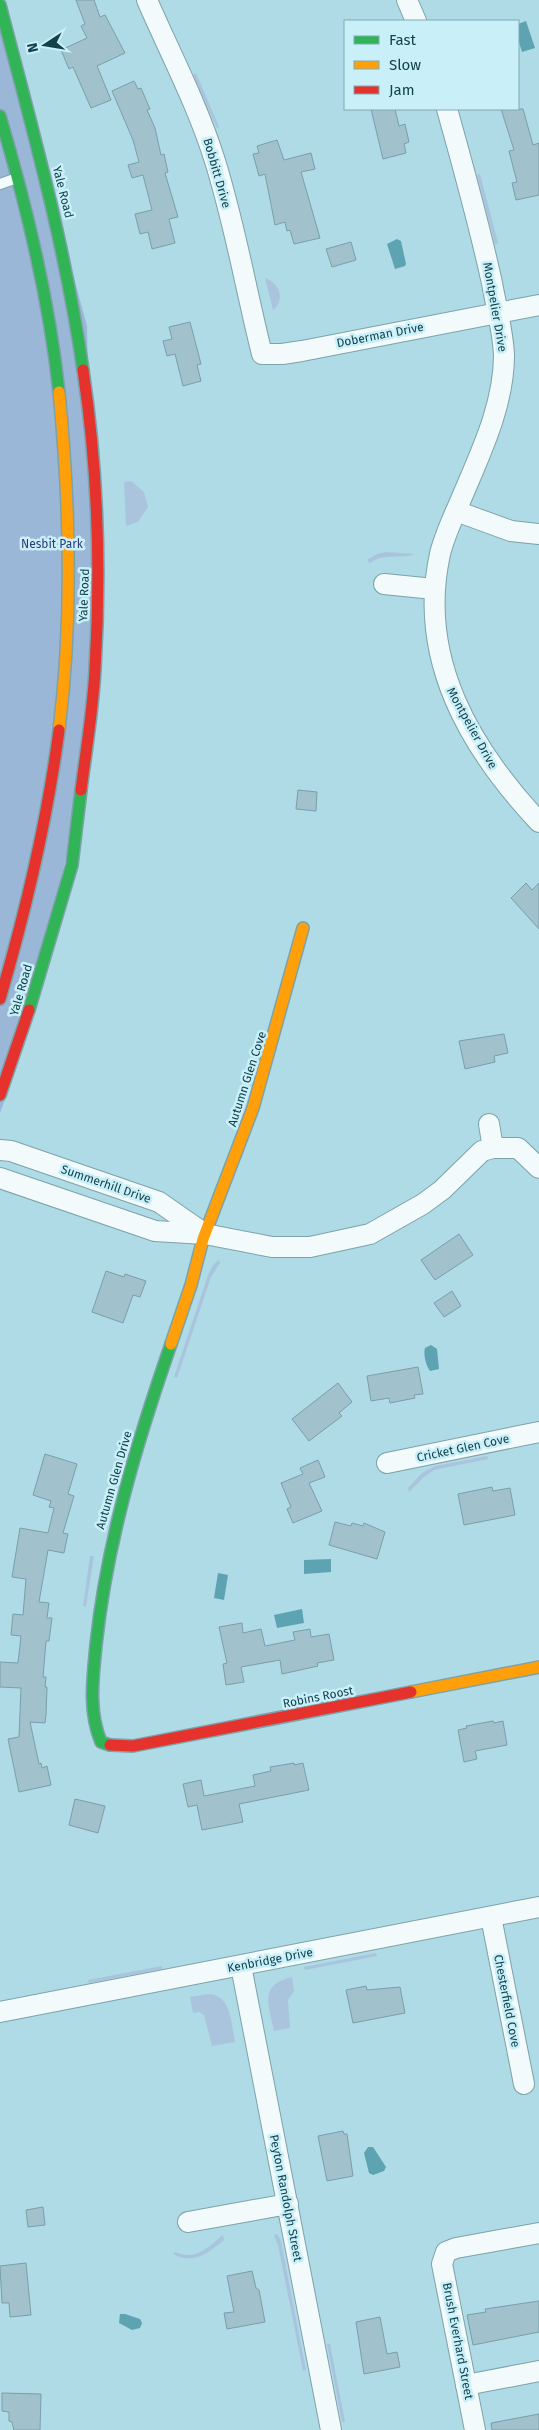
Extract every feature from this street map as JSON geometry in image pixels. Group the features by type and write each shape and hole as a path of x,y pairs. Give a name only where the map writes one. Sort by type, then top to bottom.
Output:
{"main road":[{"name":"Yale Road","path":"0,5 31,175 32,232 47,311 58,392 65,467 68,586 65,658 51,788 24,920 0,1000"},
{"name":"Yale Road","path":"0,116 57,223 74,307 93,436 99,554 95,671 72,865 25,1024 0,1095"},
{"name":"Autumn Glen Cove","path":"205,1234 253,1108 273,1044 303,928"},
{"name":"Autumn Glen Drive","path":"101,1742 95,1730 93,1718 94,1672 98,1615 108,1552 141,1433 196,1273 205,1234"},
{"name":"Robins Roost","path":"101,1742 112,1745 133,1746 539,1667"}],"street":[{"name":"Bobbitt Drive","path":"147,0 199,118 216,162 262,354"},
{"path":"407,0 416,20"},
{"name":"Montpelier Drive","path":"447,110 485,253 498,312 504,354 498,402 490,429 440,553 434,589 436,635 446,680 493,769 539,822"},
{"name":"Doberman Drive","path":"262,354 288,353 539,305"},
{"path":"456,511 511,531 539,534"},
{"path":"384,584 434,589"},
{"path":"489,1124 493,1148 518,1148 539,1168"},
{"name":"Summerhill Drive","path":"0,1178 155,1231 205,1234 272,1247 298,1247 331,1244 370,1234 424,1204 442,1190 482,1151 493,1148"},
{"name":"Summerhill Drive","path":"0,1150 11,1151 159,1202 205,1234"},
{"name":"Cricket Glen Cove","path":"387,1463 539,1432"},
{"name":"Kenbridge Drive","path":"0,2012 539,1907"},
{"name":"Chesterfield Cove","path":"491,1917 524,2084"},
{"name":"Peyton Randolph Street","path":"241,1966 332,2430"},
{"path":"188,2222 288,2204"},
{"name":"Brush Everhard Street","path":"475,2430 442,2264 446,2252 456,2248 539,2233"},
{"path":"466,2385 539,2371"}],"lane":[{"path":"0,184 31,175"}],"shaded area":[{"path":"526,21 535,48 522,52 519,42 519,24"},
{"path":"196,73 219,127 217,128 193,75"},
{"path":"480,174 498,243 495,244 477,175"},
{"path":"397,239 401,241 406,264 395,269 387,244"},
{"path":"265,278 277,287 280,296 277,306 273,310"},
{"path":"131,481 144,492 148,507 138,522 126,526 124,482"},
{"path":"386,552 415,554 381,558 370,563 367,560 377,554"},
{"path":"219,1260 220,1263 211,1277 177,1378 174,1377 208,1275 213,1265"},
{"path":"431,1345 437,1349 439,1369 430,1371 425,1360 424,1351 425,1348"},
{"path":"487,1456 488,1459 434,1470 409,1492 408,1488 422,1473 435,1466"},
{"path":"90,1556 94,1556 86,1606 83,1606"},
{"path":"331,1559 331,1572 304,1574 304,1560"},
{"path":"218,1573 228,1575 224,1600 214,1598"},
{"path":"302,1609 304,1623 277,1628 274,1615"},
{"path":"376,1953 377,1956 305,1970 304,1967"},
{"path":"162,1966 162,1969 89,1983 88,1980"},
{"path":"292,1977 294,1991 288,2000 290,2028 274,2031 268,1997 270,1991 274,1985"},
{"path":"209,1994 217,1996 226,2005 231,2019 235,2042 212,2046 204,2015 199,2012 193,2013 190,1997"},
{"path":"368,2147 373,2147 386,2167 384,2171 373,2175 369,2173 364,2153"},
{"path":"277,2234 281,2241 306,2370 303,2371 278,2245 274,2236"},
{"path":"223,2235 224,2240 200,2256 188,2258 173,2254 175,2252 189,2255 201,2252"},
{"path":"120,2314 140,2319 142,2323 140,2328 132,2330 119,2323"},
{"path":"327,2344 330,2344 345,2422 342,2422"}],"green space":[{"name":"Nesbit Park","path":"0,7 87,326 95,734 18,1062 0,1113"}],"building":[{"path":"76,0 94,0 100,17 105,15 125,53 97,66 111,100 91,108 73,67 69,69 61,50 87,38 81,26 85,24"},
{"path":"134,81 138,89 141,88 150,109 147,110 155,128 161,155 164,154 168,172 165,173 178,217 169,219 175,243 152,249 148,232 140,234 135,214 152,210 143,175 132,178 128,165 139,162 133,140 112,91"},
{"path":"523,109 533,145 539,143 539,195 516,200 512,183 517,182 509,151 514,150 501,110"},
{"path":"371,110 395,110 399,126 405,124 409,142 404,144 406,153 383,159"},
{"path":"277,140 284,160 311,153 315,169 301,172 320,238 294,244 290,230 287,231 285,222 275,225 265,174 259,176 253,154 259,153 257,146"},
{"path":"351,242 356,260 332,267 326,249"},
{"path":"190,322 201,364 197,365 201,381 183,386 175,354 167,356 163,341 172,339 169,327"},
{"path":"298,790 317,792 316,811 296,809"},
{"path":"526,883 532,890 539,883 539,929 511,898"},
{"path":"504,1034 508,1053 494,1056 495,1062 465,1069 459,1041"},
{"path":"459,1234 473,1255 435,1280 421,1260"},
{"path":"106,1271 124,1277 125,1274 146,1281 140,1297 133,1295 123,1323 92,1312"},
{"path":"452,1291 461,1306 444,1317 434,1303"},
{"path":"418,1367 423,1394 414,1395 415,1398 390,1403 389,1398 371,1401 367,1376"},
{"path":"338,1383 352,1402 339,1413 342,1416 309,1441 292,1419"},
{"path":"45,1454 77,1464 68,1494 74,1496 63,1533 68,1534 64,1553 48,1550 39,1602 49,1603 47,1618 52,1618 49,1641 46,1641 43,1677 46,1677 45,1687 47,1687 46,1715 45,1723 30,1722 39,1764 41,1763 42,1768 47,1766 51,1785 19,1792 8,1739 19,1737 21,1688 0,1687 0,1662 18,1663 21,1636 11,1635 13,1614 23,1615 26,1579 12,1577 20,1528 48,1533 54,1508 49,1507 51,1501 33,1495"},
{"path":"318,1460 325,1477 309,1483 322,1511 293,1523 287,1509 291,1507 281,1483 303,1474 300,1468"},
{"path":"492,1487 493,1491 510,1488 515,1515 464,1525 458,1494"},
{"path":"335,1522 351,1526 352,1523 363,1526 364,1523 385,1532 377,1559 329,1545"},
{"path":"242,1623 243,1633 261,1629 265,1646 295,1640 293,1632 310,1629 311,1637 329,1634 334,1660 317,1663 318,1666 282,1674 280,1660 241,1667 244,1682 226,1685 223,1664 227,1663 219,1627"},
{"path":"493,1721 494,1723 503,1721 507,1745 475,1751 477,1759 464,1762 458,1730 467,1728 466,1726"},
{"path":"294,1763 294,1765 303,1763 309,1790 239,1804 243,1822 202,1830 197,1805 188,1807 183,1784 201,1780 204,1796 255,1786 253,1775 271,1771 270,1767"},
{"path":"75,1799 105,1806 98,1833 69,1825"},
{"path":"366,1986 367,1990 400,1987 405,2013 353,2023 346,1990"},
{"path":"343,2131 344,2134 347,2134 353,2176 327,2181 318,2136"},
{"path":"43,2207 45,2225 28,2227 26,2210"},
{"path":"26,2263 31,2315 10,2317 9,2303 2,2303 0,2266"},
{"path":"252,2271 256,2288 259,2290 265,2322 227,2329 224,2313 234,2312 227,2276"},
{"path":"539,2301 539,2332 473,2345 467,2315 486,2312 485,2309"},
{"path":"380,2317 387,2354 397,2352 400,2367 364,2374 356,2322"},
{"path":"2,2393 41,2394 40,2430 14,2430 12,2422 9,2421 9,2412 2,2411"},
{"path":"539,2414 539,2430 492,2430 491,2423"}],"traffic: fast":[{"path":"0,5 36,141 57,232 76,323 83,370"},
{"path":"0,116 36,253 55,357 59,392"},
{"path":"29,1010 72,865 81,790"},
{"path":"110,1745 101,1742 94,1718 92,1694 101,1606 125,1492 146,1418 171,1344"}],"traffic: slow":[{"path":"59,392 68,519 68,603 59,730"},
{"path":"171,1344 191,1285 203,1239 253,1108 303,928"},
{"path":"411,1692 539,1667"}],"traffic: jam":[{"path":"81,790 94,684 98,594 95,482 83,370"},
{"path":"0,999 35,866 59,730"},
{"path":"0,1095 29,1010"},
{"path":"110,1745 133,1746 411,1692"}]}
